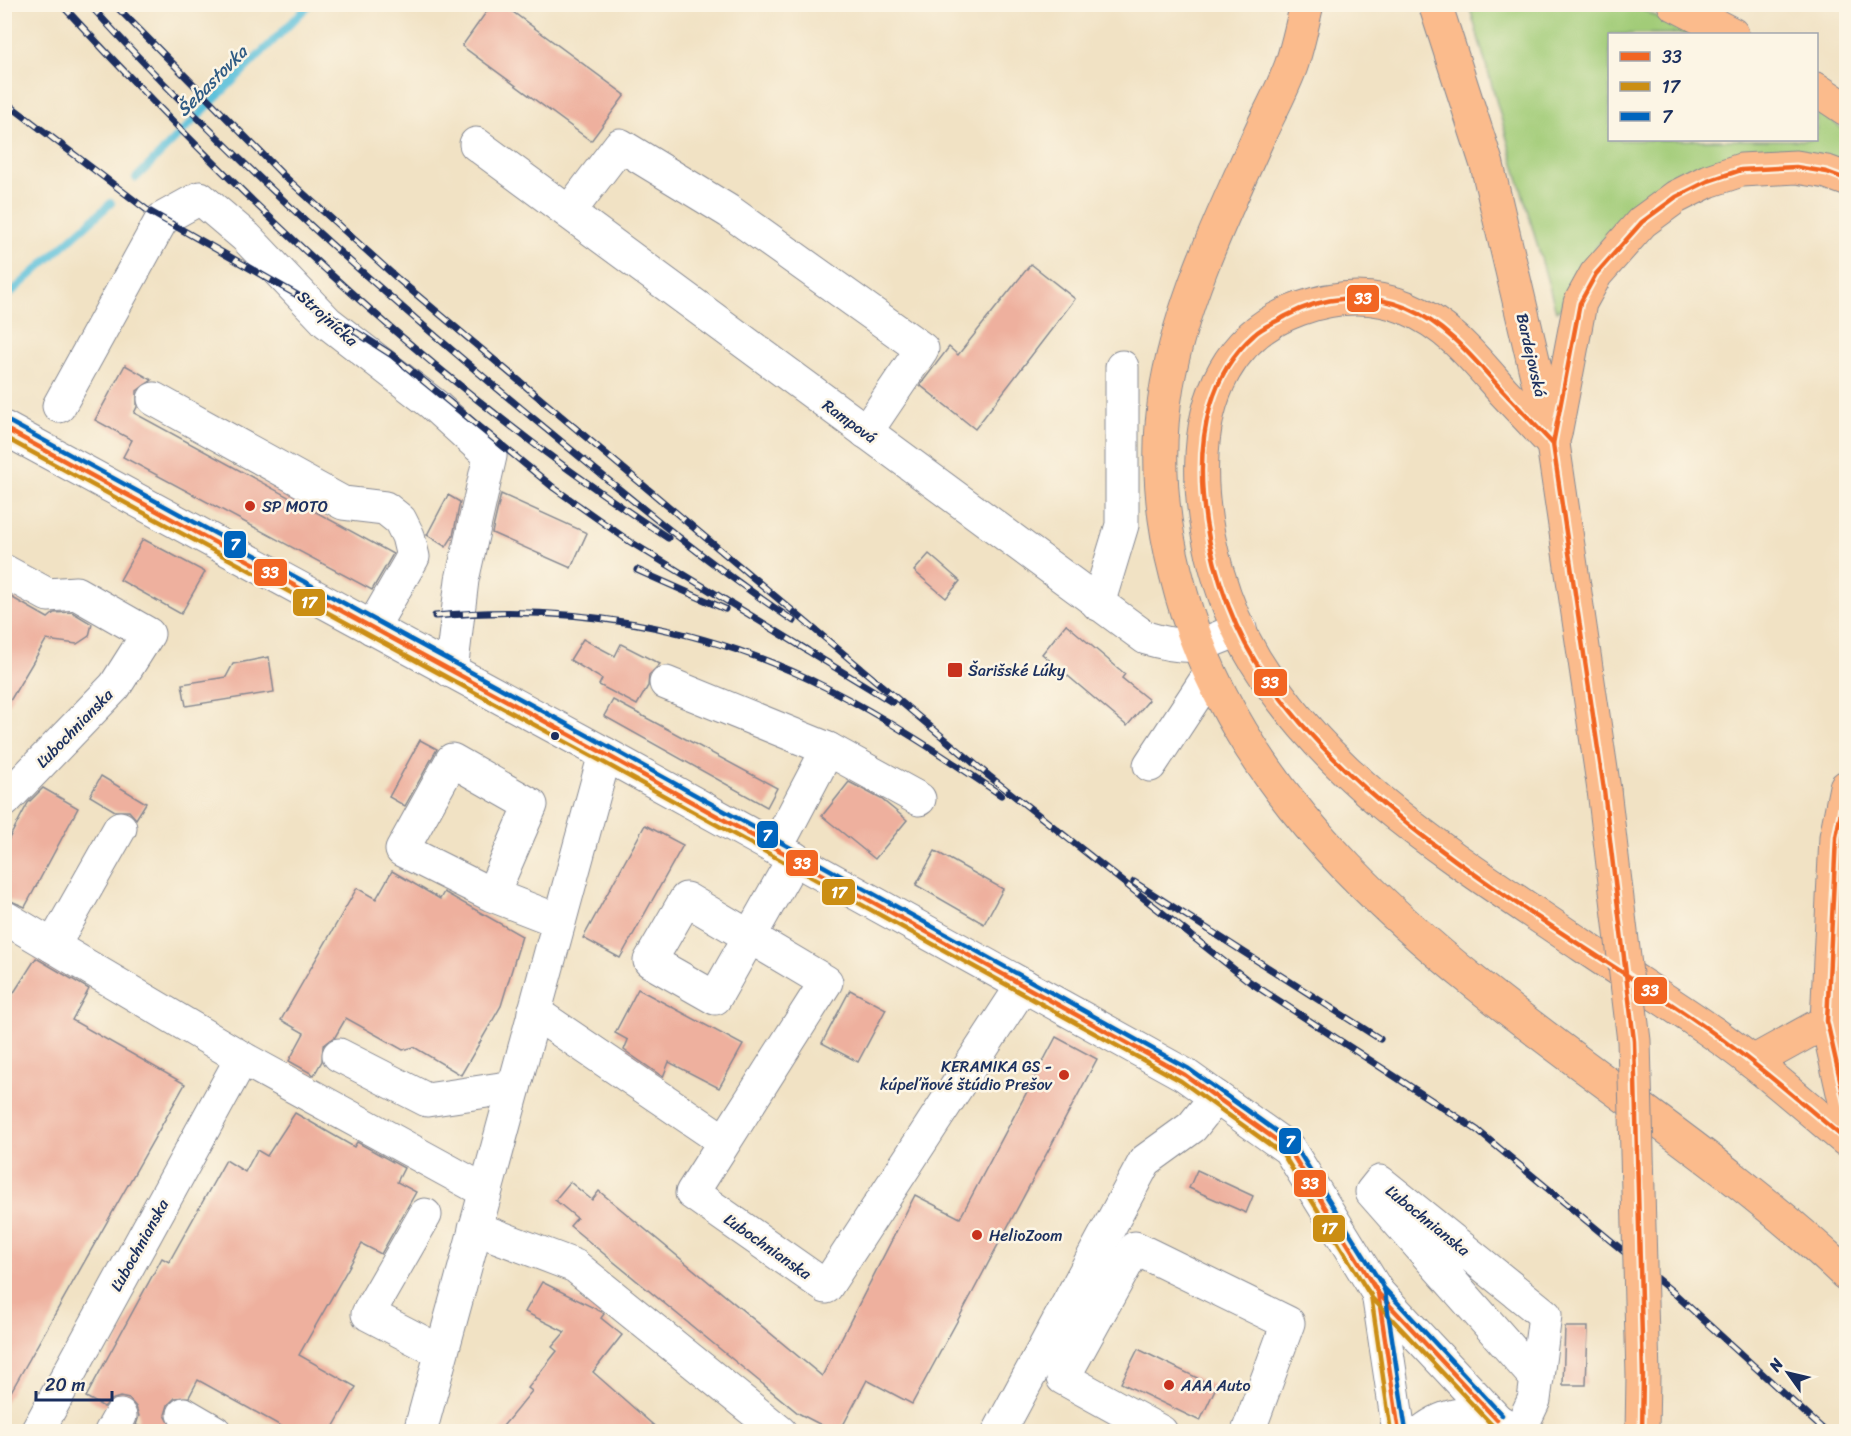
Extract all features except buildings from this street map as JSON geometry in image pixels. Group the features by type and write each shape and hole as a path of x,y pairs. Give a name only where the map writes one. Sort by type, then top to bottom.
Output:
{"main road":[{"path":"1307,4 1291,66 1186,308 1166,389 1160,457 1163,509 1182,601 1204,661 1233,718 1268,774 1321,840 1396,915 1572,1058 1746,1186 1801,1230 1846,1274"},
{"name":"Bardejovská","path":"1435,4 1487,165 1553,444 1604,790 1634,1041 1643,1376 1642,1431"},
{"path":"1690,9 1730,33"},
{"path":"1818,90 1846,109"},
{"path":"1553,444 1580,303 1596,274 1642,222 1676,197 1708,181 1741,170 1796,167 1827,172 1846,179"},
{"path":"1553,444 1469,351 1438,326 1406,308 1378,299 1356,297 1331,299 1284,314 1248,340 1224,370 1212,395 1204,435 1203,496 1207,538 1224,598 1256,660 1306,729 1333,760 1375,799 1469,869 1753,1062 1846,1140"},
{"path":"1846,787 1836,837 1827,1021 1846,1106"},
{"path":"1753,1062 1827,1021"}],"street":[{"name":"Rampová","path":"476,144 1146,638 1204,661 1240,629"},
{"path":"569,212 620,145 730,212 922,349 866,432"},
{"name":"Strojnícka","path":"58,406 162,219 200,198 246,237 327,322 434,404 490,456 462,580 451,671"},
{"path":"1098,604 1122,525 1122,367"},
{"path":"154,399 343,503 385,508 400,520 408,536 413,557 372,628"},
{"path":"4,428 605,754 1185,1075 1288,1149 1378,1293 1510,1428"},
{"name":"Ľubochnianska","path":"4,571 48,595 76,593 148,634 116,686 4,801"},
{"path":"1150,765 1204,661"},
{"path":"666,683 828,749 919,799"},
{"path":"785,853 828,749"},
{"path":"420,1431 605,754"},
{"path":"53,946 120,828"},
{"name":"Ľubochnianska","path":"785,853 750,935 826,982 692,1192 826,1287 1023,985"},
{"path":"492,896 559,921"},
{"path":"4,917 242,1058 486,1191"},
{"path":"534,1012 724,1141"},
{"path":"339,1055 427,1100 514,1087"},
{"name":"Ľubochnianska","path":"37,1431 242,1058"},
{"path":"999,1431 1145,1161 1192,1127 1216,1097"},
{"name":"Ľubochnianska","path":"1510,1428 1534,1400 1537,1380 1545,1316 1380,1182 1372,1192 1537,1380"},
{"path":"425,1215 368,1314 441,1352"},
{"path":"475,1228 575,1266 780,1431"},
{"path":"1161,1431 1063,1378 1134,1248 1288,1323 1248,1431"},
{"path":"1378,1293 1399,1431"},
{"path":"184,1414 215,1431"},
{"path":"1422,1431 1436,1421 1456,1415 1477,1414 1510,1428"}],"green space":[{"path":"1469,5 1634,5 1689,33 1608,33 1608,141 1818,141 1818,110 1846,132 1846,166 1798,154 1773,151 1748,153 1720,160 1691,172 1662,189 1635,209 1588,258 1571,284 1560,310 1556,311"}],"waterway":[{"name":"Šebastovka","path":"136,178 310,4"},
{"name":"Šebastovka","path":"4,299 111,203"}],"railway":[{"path":"61,4 201,150 348,290 425,357 504,420 585,481 668,538"},
{"path":"89,4 194,114 249,167 418,321 661,523 727,574 794,621"},
{"path":"114,4 283,175 398,279 989,776 1250,982 1477,1130 1674,1293 1826,1432"},
{"path":"4,101 147,210 306,300 392,355 554,488 629,541 807,650"},
{"path":"637,570 725,609"},
{"path":"435,616 536,613 586,617 636,624 734,649 781,667 872,712 1001,795"},
{"path":"800,646 892,702"},
{"path":"1134,882 1380,1039"}],"transit line":[{"name":"33","path":"1642,1432 1643,1376 1634,1041 1604,790 1553,444 1580,303 1596,274 1642,222 1676,197 1708,181 1741,170 1796,167 1827,172 1846,179"},
{"name":"33","path":"1553,444 1459,344 1435,324 1407,308 1361,298 1330,300 1300,309 1265,327 1254,335 1227,367 1211,405 1203,448 1203,494 1209,540 1221,584 1236,625 1255,661 1294,716 1342,766 1395,814 1512,900 1730,1045 1846,1140"},
{"name":"7","path":"8,421 609,747 1189,1069 1294,1144 1384,1288 1502,1415"},
{"name":"33","path":"4,428 605,754 1185,1075 1289,1149 1378,1293 1497,1420"},
{"name":"17","path":"4,437 601,761 1181,1081 1283,1154 1372,1298 1492,1425"},
{"name":"33","path":"1846,787 1836,837 1827,1021 1846,1106"},
{"name":"7","path":"1380,1280 1385,1292 1406,1431"},
{"name":"33","path":"1373,1284 1378,1293 1399,1432"},
{"name":"17","path":"1366,1288 1371,1295 1391,1432"}],"place":[{"name":"SP MOTO","path":"250,506"},
{"name":"Šarišské Lúky","path":"955,670"},
{"name":"KERAMIKA GS - kúpeľňové štúdio Prešov","path":"1064,1075"},
{"name":"HelioZoom","path":"977,1235"},
{"name":"AAA Auto","path":"1169,1385"}]}
